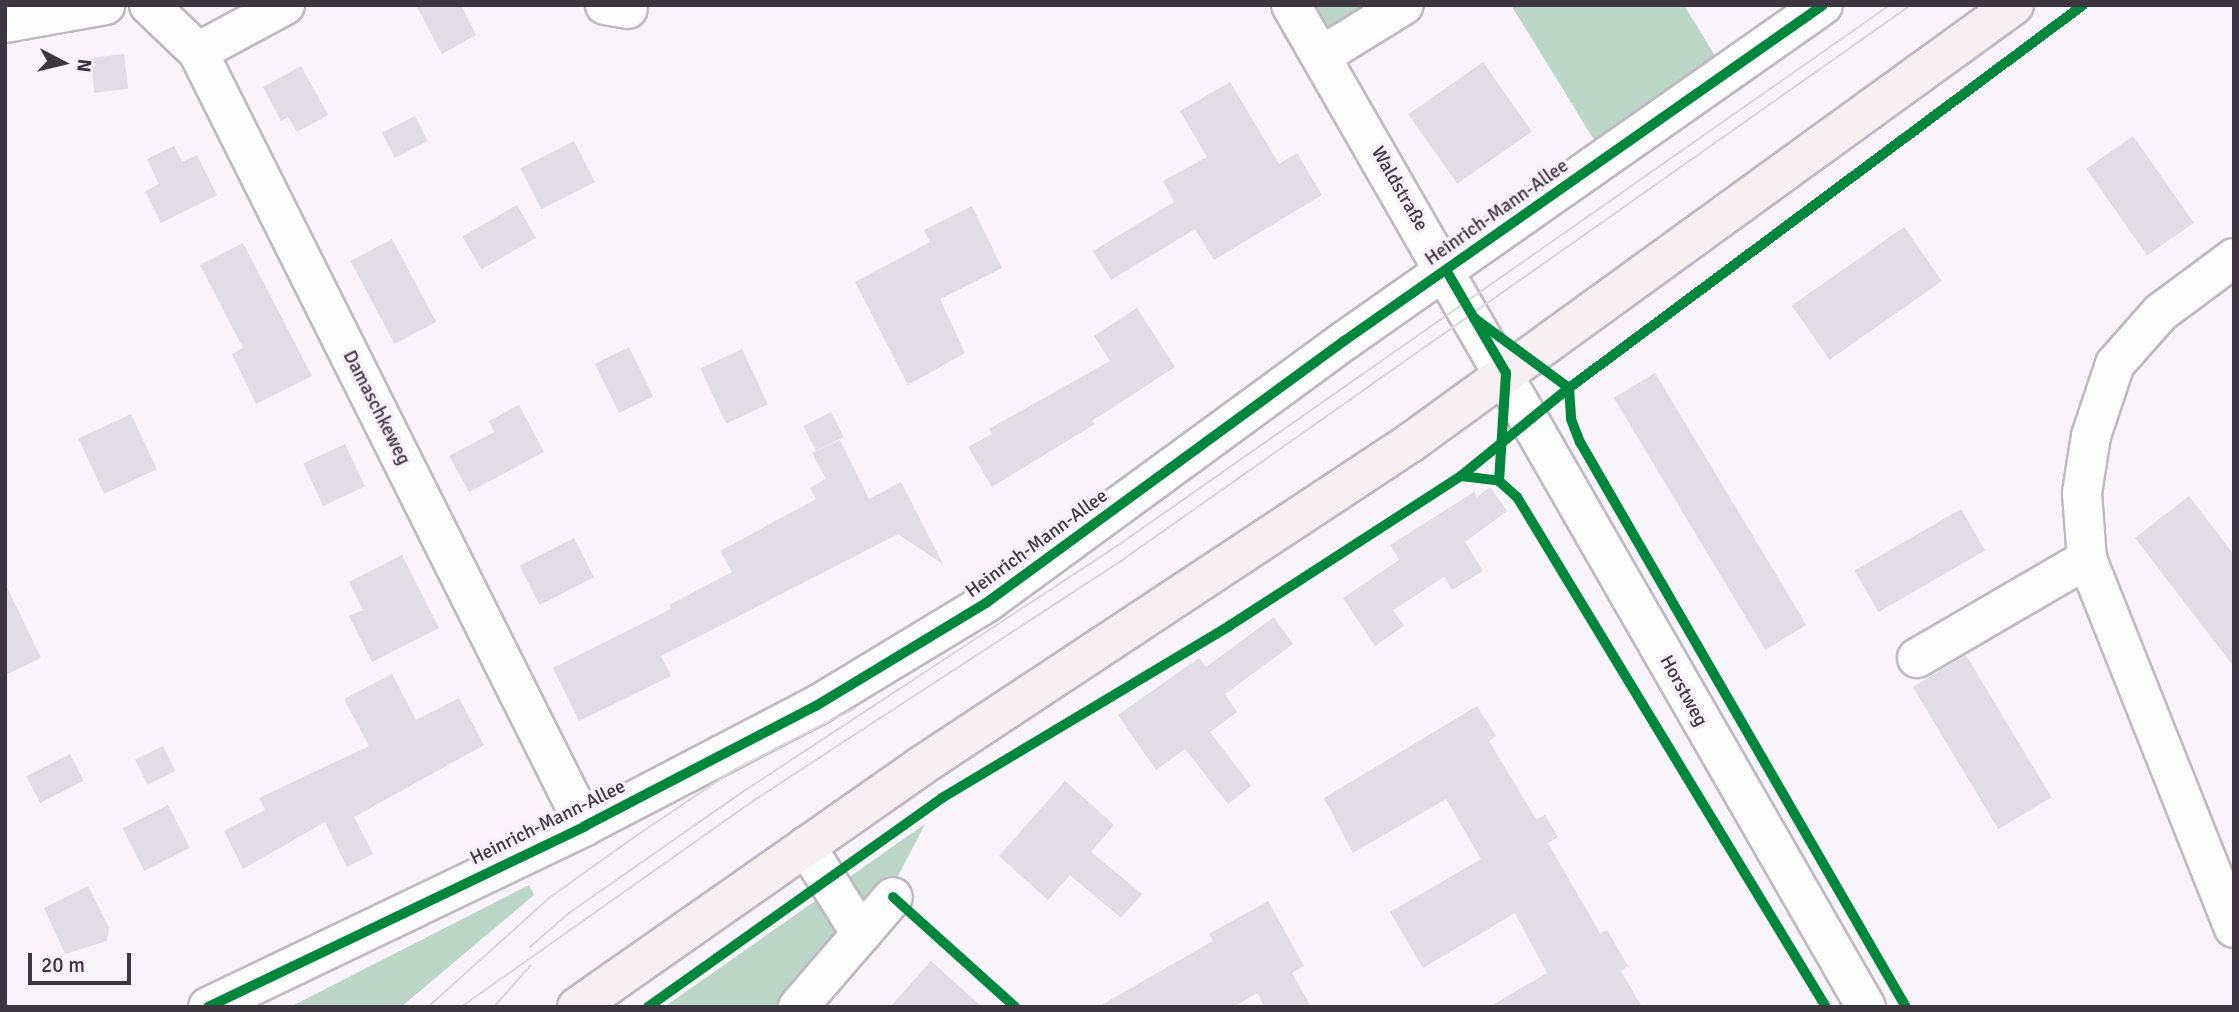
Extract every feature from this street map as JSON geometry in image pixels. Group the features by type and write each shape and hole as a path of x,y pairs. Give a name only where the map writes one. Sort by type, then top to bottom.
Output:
{"main road":[{"path":"577,1007 806,846 1410,443 2014,5"}],"street":[{"path":"5,23 106,5"},
{"name":"Damaschkeweg","path":"149,5 198,52 585,825"},
{"path":"198,52 285,5"},
{"name":"Waldstraße","path":"1292,5 1506,373"},
{"path":"1321,56 1404,5"},
{"name":"Heinrich-Mann-Allee","path":"208,1007 585,825 816,706 986,603 1446,270 1823,5"},
{"path":"2234,258 2160,313 2115,363 2091,436 2082,493 2087,559 2234,928"},
{"name":"Horstweg","path":"1506,373 1740,795 1866,1007"},
{"path":"1917,657 2087,559"},
{"path":"806,846 861,934"},
{"path":"798,1007 893,898"}],"green space":[{"path":"1302,5 1361,5 1365,11 1320,35"},
{"path":"1511,5 1684,5 1717,59 1596,143"},
{"path":"925,824 888,895 786,1007 664,1007"},
{"path":"529,885 534,895 401,1007 290,1007"}],"building":[{"path":"416,5 461,5 476,35 442,54"},
{"path":"124,54 128,89 95,93 90,58"},
{"path":"1483,62 1532,132 1457,184 1408,114"},
{"path":"301,66 328,115 297,132 288,117 281,121 263,87"},
{"path":"1230,82 1279,164 1297,153 1322,195 1214,260 1195,229 1111,280 1093,251 1174,202 1163,181 1207,157 1180,111"},
{"path":"415,116 428,141 395,158 382,133"},
{"path":"2133,136 2194,223 2147,256 2086,169"},
{"path":"574,141 595,182 541,209 521,168"},
{"path":"174,146 182,162 197,155 217,195 161,223 145,191 159,184 147,159"},
{"path":"517,205 536,238 481,269 462,236"},
{"path":"972,206 1002,268 940,299 965,353 908,385 855,282 930,242 924,230"},
{"path":"1904,227 1942,281 1830,360 1792,306"},
{"path":"392,239 436,322 395,344 351,261"},
{"path":"243,243 312,376 256,404 232,354 243,348 200,265"},
{"path":"1137,308 1175,367 1092,421 1095,424 992,487 968,447 992,434 989,429 1110,361 1094,336"},
{"path":"629,347 653,396 619,413 595,364"},
{"path":"742,349 768,404 726,424 700,368"},
{"path":"1655,373 1806,625 1765,650 1614,398"},
{"path":"519,405 544,452 469,492 449,456 494,432 489,421"},
{"path":"831,412 844,437 816,451 803,426"},
{"path":"131,414 157,469 104,494 78,439"},
{"path":"840,440 869,499 901,482 943,564 898,534 661,656 671,676 579,721 553,668 671,609 669,605 732,572 720,551 816,499 810,488 826,479 812,453"},
{"path":"345,444 365,487 323,506 303,463"},
{"path":"1490,487 1507,511 1465,542 1483,571 1452,590 1444,577 1393,610 1404,626 1375,646 1343,598 1399,560 1390,545 1474,492 1477,497"},
{"path":"2189,496 2234,555 2234,667 2135,538"},
{"path":"1961,509 1985,551 1878,612 1854,570"},
{"path":"574,538 594,577 540,605 520,566"},
{"path":"402,555 439,628 372,662 349,616 363,610 349,582"},
{"path":"5,583 41,658 5,675"},
{"path":"1274,617 1293,644 1225,694 1237,712 1210,732 1251,786 1228,804 1185,749 1156,770 1118,715 1199,658 1206,667"},
{"path":"1966,655 2051,797 1998,829 1913,687"},
{"path":"392,674 416,720 459,698 484,745 354,817 373,854 347,867 325,822 243,869 224,831 265,810 259,798 369,746 344,699"},
{"path":"1477,706 1496,736 1489,741 1536,819 1545,815 1558,837 1548,843 1600,933 1607,930 1628,966 1621,971 1642,1007 1489,1007 1547,973 1515,913 1423,968 1390,912 1481,859 1446,799 1353,853 1324,798"},
{"path":"163,746 175,771 147,785 135,760"},
{"path":"70,754 84,781 40,803 26,776"},
{"path":"1065,781 1114,825 1091,852 1142,894 1121,918 1070,875 1048,900 999,856"},
{"path":"168,805 190,848 144,871 123,828"},
{"path":"88,886 109,928 107,941 65,954 44,908"},
{"path":"1268,901 1304,966 1292,973 1311,1007 1265,1007 1257,993 1233,1007 1098,1007 1213,941 1209,934"},
{"path":"931,961 982,1007 890,1007"}],"tram line":[{"path":"530,947 569,913 747,789 1117,546 1890,5"},
{"path":"461,1007 756,799 1125,558 1911,5"},
{"path":"428,1007 549,898 633,838 734,770 855,708"},
{"path":"494,1007 530,966"}],"cycle path":[{"path":"208,1007 585,826 816,706 986,603 1344,341 1823,5"},
{"path":"648,1007 942,798 1229,626 1461,476 1569,388 2083,5"},
{"path":"1446,270 1506,373 1499,481"},
{"path":"1474,318 1569,388 1571,419 1580,442 1906,1007"},
{"path":"1461,476 1499,481 1517,497 1826,1007"},
{"path":"893,897 1015,1007"}]}
